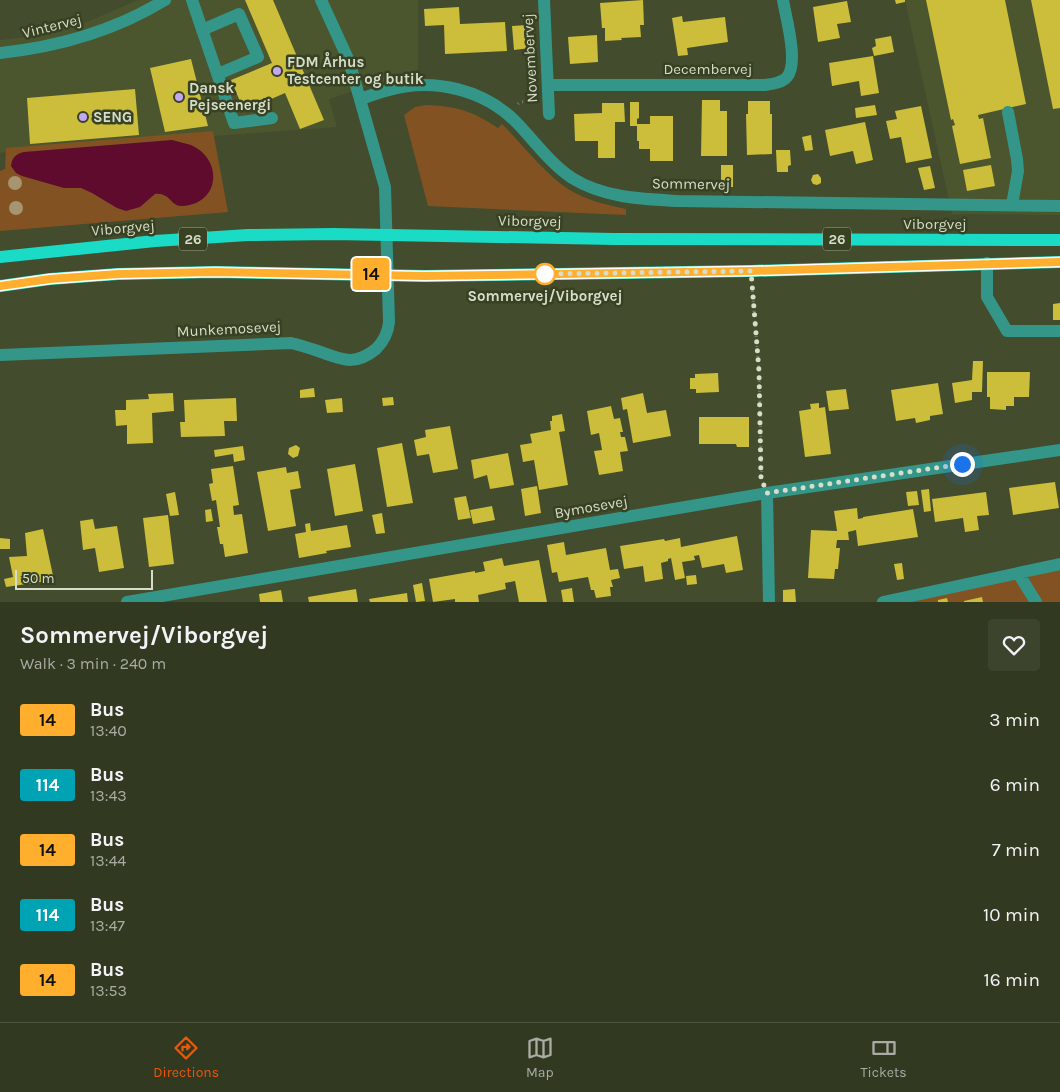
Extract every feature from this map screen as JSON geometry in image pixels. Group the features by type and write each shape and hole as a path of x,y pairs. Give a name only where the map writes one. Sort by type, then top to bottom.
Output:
{"main road":[{"name":"Viborgvej","path":"0,257 155,241 248,235 614,239 1060,240"},
{"name":"26","path":"0,286 50,279 118,274 215,272 388,275 751,271 1060,262"}],"street":[{"name":"Vintervej","path":"0,53 55,44 91,33 128,19 165,0"},
{"path":"192,0 234,123 272,118"},
{"path":"321,0 349,61 385,188 387,236"},
{"name":"Novembervej","path":"544,0 549,114"},
{"name":"Decembervej","path":"549,85 765,85 780,82 787,77 792,62 783,0"},
{"path":"202,30 239,14 258,57 218,74"},
{"name":"Sommervej","path":"360,99 390,89 419,86 447,87 470,92 507,114 572,178 607,193 626,197 678,201 1060,206"},
{"path":"1008,112 1018,158 1018,171 1012,205"},
{"name":"Munkemosevej","path":"0,355 292,343 335,359 352,360 368,356 379,346 388,333 390,322 387,236"},
{"path":"987,263 987,297 1007,331 1060,331"},
{"name":"Bymosevej","path":"128,602 767,493 1060,450"},
{"path":"767,493 769,602"},
{"path":"883,602 1060,564"},
{"path":"1018,573 1036,602"}],"path":[{"path":"507,114 520,102 549,100"},
{"path":"751,271 759,371 761,478 767,493"}],"shaded area":[{"path":"138,0 418,0 418,70 329,99 337,127 0,153 0,40 35,36 87,22"},
{"path":"905,0 1060,0 1060,215 952,214"},
{"path":"426,105 464,110 498,128 502,124 542,167 568,189 589,199 626,209 626,215 428,206 404,115 415,107"},
{"path":"213,131 228,212 0,231 0,171 5,169 6,148"},
{"path":"172,140 191,145 209,160 213,180 210,190 204,198 195,203 178,206 164,195 155,194 140,207 126,211 81,188 64,188 22,176 16,173 11,166 15,156 24,152"},
{"path":"1060,564 1060,602 883,602"}],"building":[{"name":"FDM Århus Testcenter og butik","path":"245,0 273,0 324,120 300,129 285,93 244,111 231,80 272,63"},
{"path":"643,0 644,25 640,25 641,37 605,41 605,28 602,28 600,3"},
{"path":"895,0 905,0 905,2 896,4"},
{"path":"926,0 1005,0 1026,104 978,115 979,119 983,118 991,158 960,164 952,126 955,125 953,119 951,120"},
{"path":"1031,0 1060,0 1060,108 1053,109"},
{"path":"847,1 851,22 837,24 840,38 818,42 813,7"},
{"path":"459,7 460,24 505,22 507,51 445,54 444,25 425,26 424,9"},
{"path":"682,16 683,22 725,17 728,42 687,48 688,55 678,56 672,18"},
{"path":"528,25 530,48 514,50 512,26"},
{"path":"597,35 598,62 570,64 568,37"},
{"path":"891,36 894,52 874,56 872,48 876,46 875,39"},
{"path":"873,56 879,93 861,96 859,81 832,86 829,63"},
{"name":"Dansk Pejseenergi","path":"191,59 208,126 165,132 150,68"},
{"name":"SENG","path":"135,89 139,135 30,144 27,98"},
{"path":"702,100 720,100 720,111 727,111 727,156 701,156"},
{"path":"748,101 770,101 770,114 772,114 772,154 747,155 746,114 748,114"},
{"path":"630,102 639,102 637,124 650,124 650,116 673,116 673,161 650,161 650,149 639,149 637,126 630,126"},
{"path":"602,103 624,103 625,122 615,122 615,158 598,158 598,141 575,141 574,114 602,113"},
{"path":"875,105 877,115 856,118 855,108"},
{"path":"921,106 932,158 906,163 901,137 890,139 886,121 897,119 895,111"},
{"path":"865,122 873,160 856,164 853,151 830,156 825,130"},
{"path":"811,135 813,150 805,151 802,137"},
{"path":"776,150 790,150 791,165 788,166 788,172 777,172"},
{"path":"721,165 733,165 733,187 721,187"},
{"path":"991,165 995,186 967,191 963,170"},
{"path":"930,166 935,188 924,190 918,168"},
{"path":"818,174 821,178 821,183 813,184 811,180 813,175"},
{"path":"1060,303 1060,320 1053,320 1053,304"},
{"path":"973,361 983,361 982,392 972,392 972,400 955,403 952,383 972,380"},
{"path":"987,372 1030,372 1029,397 1014,397 1014,406 1006,406 1006,410 990,409 990,397 987,397"},
{"path":"718,373 719,392 696,393 696,389 690,389 690,378 695,378 695,374"},
{"path":"938,383 943,414 930,416 930,420 916,423 915,418 896,421 891,390"},
{"path":"314,388 315,397 300,398 300,390"},
{"path":"846,389 849,409 829,411 826,391"},
{"path":"173,393 174,411 152,413 153,443 127,444 127,425 116,426 115,410 126,410 126,400 149,399 148,394"},
{"path":"643,393 647,413 666,410 671,436 633,443 627,409 623,410 621,398"},
{"path":"393,397 394,405 383,406 382,398"},
{"path":"236,398 237,421 224,421 225,436 181,437 180,422 185,422 184,400"},
{"path":"342,398 343,412 327,413 325,400"},
{"path":"819,403 819,408 825,407 831,454 805,457 799,411 811,409 810,404"},
{"path":"611,406 614,419 620,418 623,432 620,432 621,437 625,437 628,451 620,452 623,471 599,475 594,451 602,450 599,433 591,435 587,411"},
{"path":"562,414 565,431 559,432 568,485 539,490 534,460 523,462 520,445 532,443 530,434 551,430 550,421 552,421 552,416"},
{"path":"699,417 749,417 749,447 737,447 736,444 699,444"},
{"path":"450,426 458,469 433,473 429,454 417,456 414,440 426,437 425,430"},
{"path":"402,443 413,503 387,507 377,448"},
{"path":"296,445 300,448 298,456 293,458 288,454 289,448"},
{"path":"243,446 245,460 234,462 233,454 215,457 214,450"},
{"path":"508,453 514,485 490,489 487,475 474,479 471,460"},
{"path":"355,464 363,511 335,516 327,469"},
{"path":"233,466 239,505 233,506 234,515 242,514 248,553 225,557 217,527 220,527 216,500 212,501 209,484 213,483 211,469"},
{"path":"286,467 287,473 298,471 301,488 290,490 296,526 268,531 257,472"},
{"path":"1055,482 1059,508 1013,515 1009,488"},
{"path":"537,486 541,513 525,516 521,489"},
{"path":"929,489 931,511 924,512 921,490"},
{"path":"917,491 919,505 908,506 906,492"},
{"path":"175,492 179,515 170,516 166,494"},
{"path":"986,492 989,515 977,516 979,530 965,532 963,518 935,522 932,499"},
{"path":"466,496 471,518 458,520 454,498"},
{"path":"492,506 495,520 473,524 470,510"},
{"path":"857,508 858,519 913,509 918,537 858,546 856,530 848,532 849,540 837,540 836,548 840,548 838,569 835,569 834,579 808,578 811,530 837,531 834,511"},
{"path":"211,509 213,521 206,522 205,510"},
{"path":"382,513 385,533 376,534 372,515"},
{"path":"168,515 174,564 149,567 143,518"},
{"path":"93,519 95,529 117,526 124,568 99,572 95,548 83,550 80,521"},
{"path":"310,523 311,531 347,525 351,547 299,558 295,534 306,532 305,524"},
{"path":"43,529 54,580 6,587 4,579 13,577 9,557 27,556 25,533"},
{"path":"737,536 743,570 726,573 724,564 702,568 699,555 694,556 695,560 682,562 685,578 675,580 671,558 661,563 663,579 645,582 643,566 624,569 620,546 680,538 681,547"},
{"path":"0,538 10,539 10,549 0,549"},
{"path":"564,542 566,555 606,548 610,570 618,569 620,578 611,580 613,587 610,587 611,596 596,598 594,590 591,590 588,577 559,582 557,572 552,573 547,545"},
{"path":"502,558 504,566 539,560 547,602 519,602 515,581 505,583 506,589 478,595 479,602 455,602 455,599 433,602 429,579 485,571 483,562"},
{"path":"902,563 904,579 897,580 894,564"},
{"path":"696,575 697,584 687,585 686,576"},
{"path":"422,583 425,601 416,602 413,585"},
{"path":"572,588 574,602 563,602 561,590"},
{"path":"356,589 358,602 309,602 308,597"},
{"path":"795,589 796,602 783,602 783,590"},
{"path":"281,590 283,602 260,602 259,594"},
{"path":"407,593 408,602 370,602 369,599"},
{"path":"982,597 983,602 964,602 964,601"},
{"path":"947,598 948,602 938,602 938,600"}],"bus line":[{"name":"14","path":"0,286 50,279 118,274 215,272 425,276 751,271 1060,262"}],"place":[{"name":"FDM Århus Testcenter og butik","path":"277,71"},
{"name":"Dansk Pejseenergi","path":"179,97"},
{"name":"SENG","path":"83,117"},
{"name":"Sommervej/Viborgvej","path":"545,274"}],"route":[{"path":"545,274 535,274 751,271 759,371 761,478 767,493 962,464"}]}
